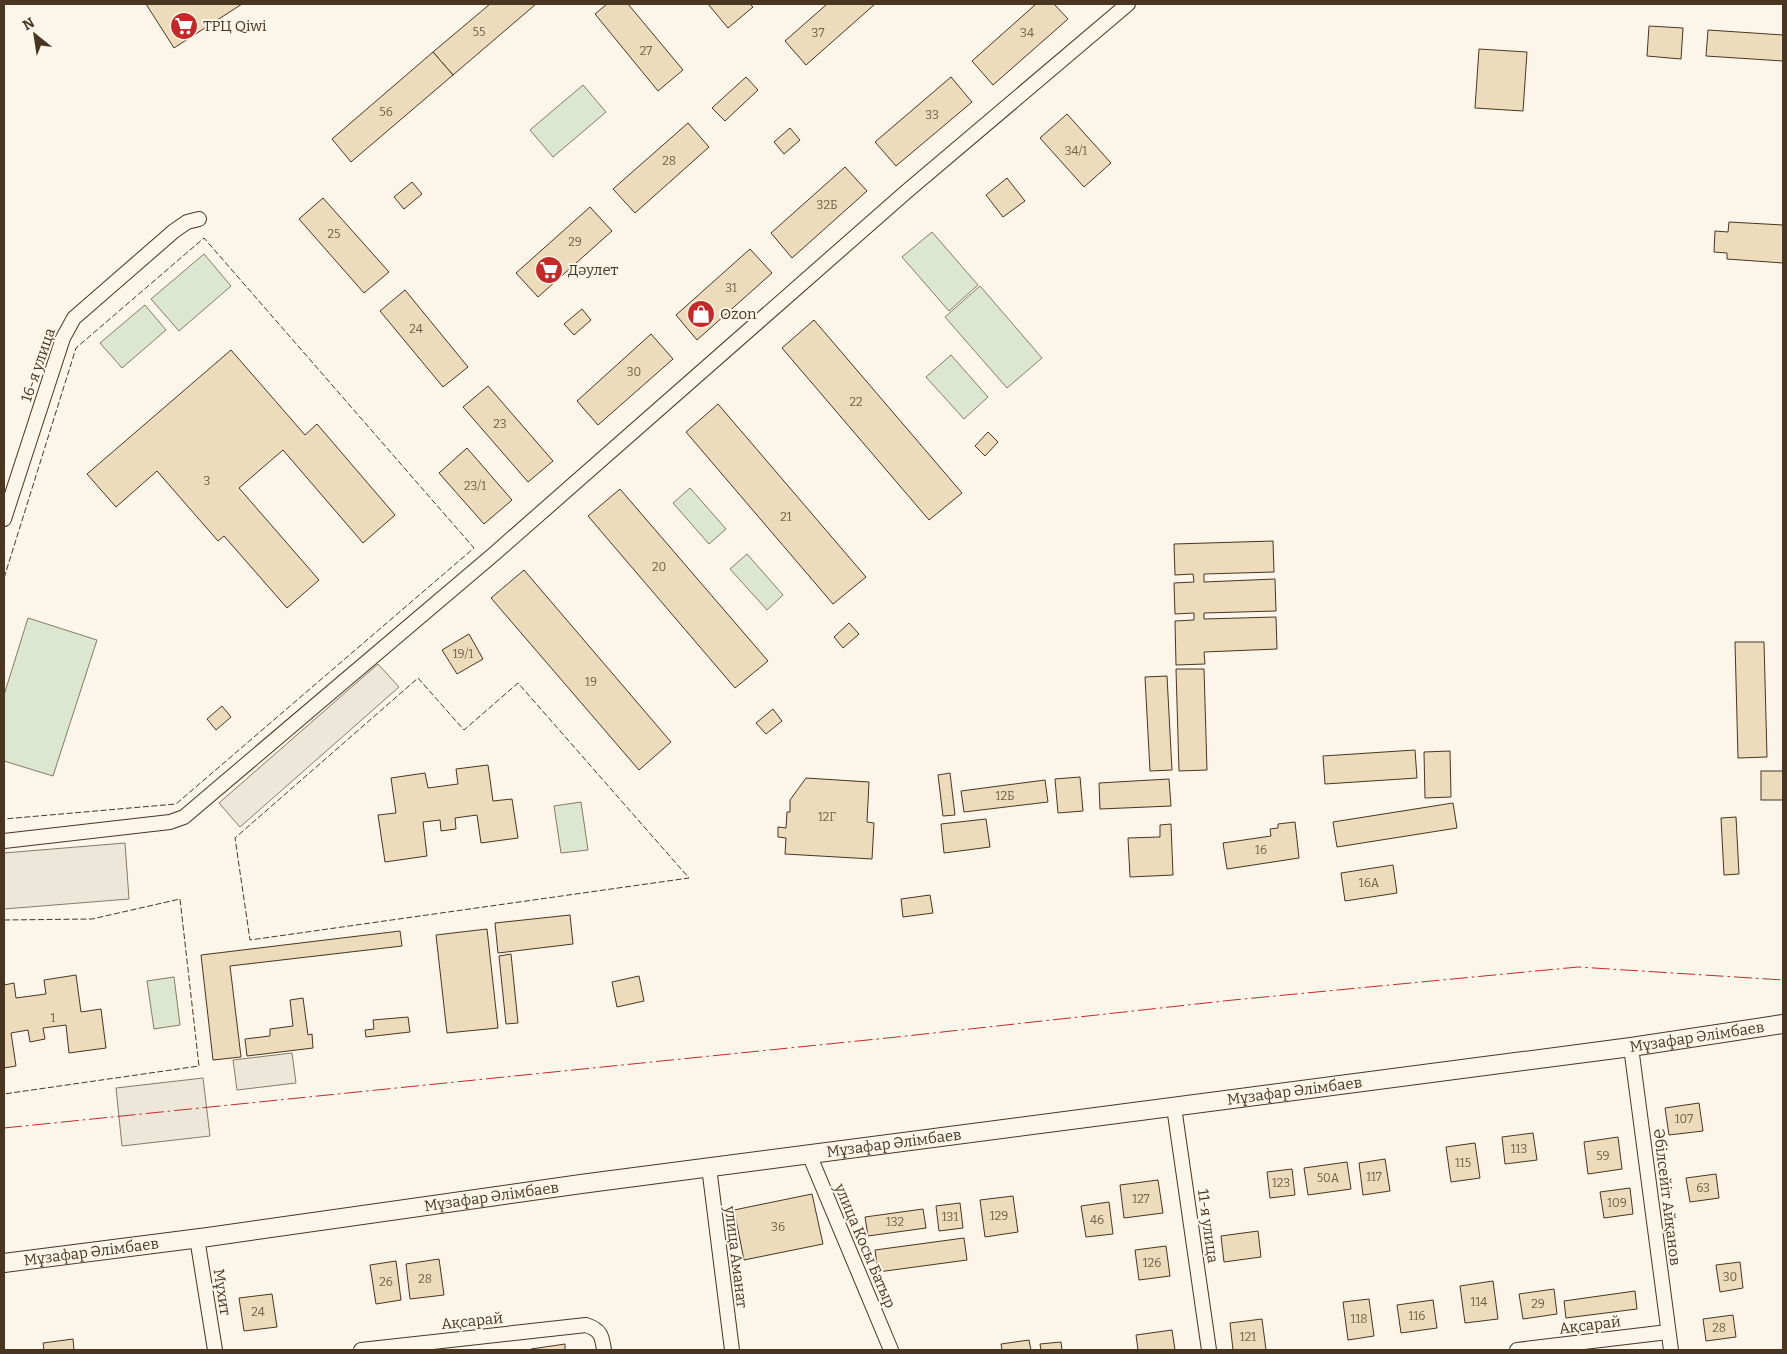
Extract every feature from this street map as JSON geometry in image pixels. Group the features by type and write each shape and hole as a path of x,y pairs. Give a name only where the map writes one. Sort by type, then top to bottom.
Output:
{"street":[{"path":"4,841 170,822 184,817 494,554 906,192 1128,4"},
{"name":"16-я улица","path":"4,519 63,338 74,318 174,231 187,222 199,219"},
{"name":"Мұзафар Әлімбаев","path":"4,1264 581,1184 1632,1047 1783,1024"},
{"name":"Әбілсейіт Айқанов","path":"1632,1047 1671,1350"},
{"name":"11-я улица","path":"1174,1106 1209,1350"},
{"name":"улица Косы Батыр","path":"808,1154 891,1350"},
{"name":"улица Аманат","path":"709,1167 732,1350"},
{"name":"Мұхит","path":"197,1238 215,1350"},
{"name":"Ақсарай","path":"361,1350 586,1325 596,1328 602,1337 604,1350"},
{"name":"Ақсарай","path":"1516,1350 1668,1332"}],"green space":[{"path":"583,85 606,112 553,157 530,130"},
{"path":"932,232 978,285 949,311 902,257"},
{"path":"204,254 231,286 179,331 151,299"},
{"path":"980,286 1042,358 1007,388 945,317"},
{"path":"145,305 166,330 122,368 100,343"},
{"path":"951,355 988,397 964,419 926,377"},
{"path":"690,488 726,529 709,544 673,503"},
{"path":"747,554 783,595 767,610 730,569"},
{"path":"28,618 97,640 53,776 4,761 4,695"},
{"path":"581,802 588,850 561,853 554,806"},
{"path":"174,977 180,1025 154,1029 147,981"}],"shaded area":[{"path":"378,664 399,687 240,827 219,803"},
{"path":"125,843 129,899 4,909 4,853"},
{"path":"292,1053 296,1083 237,1090 233,1060"},
{"path":"203,1078 210,1136 122,1146 116,1088"}],"building":[{"name":"ТРЦ Qiwi","path":"146,4 242,4 174,48"},
{"path":"490,4 536,4 453,75 433,52"},
{"path":"607,4 628,4 683,70 658,91 595,14"},
{"path":"708,4 750,4 753,7 728,28"},
{"path":"827,4 875,4 806,65 785,41"},
{"path":"1036,4 1054,4 1068,19 993,85 972,61"},
{"path":"1649,26 1683,28 1681,59 1647,56"},
{"path":"1708,30 1783,35 1783,61 1706,56"},
{"path":"1479,49 1527,52 1523,111 1475,108"},
{"path":"433,52 453,75 351,162 332,139"},
{"path":"746,77 758,90 725,121 712,108"},
{"path":"951,77 972,102 896,166 875,142"},
{"path":"1067,114 1111,163 1084,187 1040,138"},
{"path":"688,123 709,147 635,213 613,189"},
{"path":"790,128 800,140 784,154 774,142"},
{"path":"845,167 867,191 792,258 771,233"},
{"path":"1007,178 1025,201 1003,217 986,195"},
{"path":"412,182 422,194 404,209 394,197"},
{"path":"323,198 389,272 364,293 299,219"},
{"path":"590,207 612,231 538,297 516,273"},
{"path":"1729,222 1783,225 1783,263 1727,259 1727,253 1714,252 1715,231 1728,232"},
{"path":"750,249 772,273 697,340 676,315"},
{"path":"405,290 468,367 443,387 380,311"},
{"path":"582,309 591,320 574,335 564,324"},
{"path":"814,320 962,493 929,520 782,348"},
{"path":"651,334 673,359 598,425 577,401"},
{"path":"231,350 305,435 317,424 395,515 363,543 283,450 239,488 319,580 287,608 224,536 218,541 157,471 116,507 87,474"},
{"path":"488,386 553,461 528,482 463,407"},
{"path":"718,404 866,577 833,604 686,432"},
{"path":"988,432 998,442 985,456 975,446"},
{"path":"467,448 512,500 484,524 439,473"},
{"path":"620,489 768,661 735,688 588,516"},
{"path":"1273,541 1274,572 1204,574 1204,582 1275,579 1276,611 1204,613 1204,619 1276,617 1277,649 1204,652 1205,664 1176,665 1175,621 1194,620 1194,613 1175,614 1174,583 1194,582 1193,574 1175,575 1174,544"},
{"path":"524,570 671,742 639,770 491,598"},
{"path":"849,623 859,634 843,648 834,637"},
{"path":"469,634 483,659 457,674 442,650"},
{"path":"1735,642 1764,642 1767,757 1738,758"},
{"path":"1176,669 1204,669 1207,770 1179,771"},
{"path":"1167,676 1172,770 1150,771 1145,677"},
{"path":"222,706 231,717 216,730 207,719"},
{"path":"773,709 782,721 766,734 756,723"},
{"path":"1415,750 1417,778 1325,784 1323,756"},
{"path":"1450,751 1451,797 1425,798 1424,752"},
{"path":"488,765 493,801 512,799 518,838 481,843 477,815 455,818 456,829 441,831 440,820 423,822 427,856 385,862 378,815 396,813 391,778 425,773 428,788 458,784 456,769"},
{"path":"1761,771 1783,771 1783,800 1761,800"},
{"path":"950,773 955,815 943,816 938,775"},
{"path":"1080,777 1083,811 1058,813 1055,779"},
{"path":"806,778 869,782 867,822 874,823 872,859 785,854 786,838 778,837 778,827 786,828 787,812 790,812 790,800"},
{"path":"1169,779 1171,806 1100,809 1099,783"},
{"path":"1045,780 1048,802 964,812 961,791"},
{"path":"1453,803 1457,828 1337,847 1333,822"},
{"path":"1736,817 1739,874 1724,875 1721,818"},
{"path":"986,819 990,847 944,853 941,824"},
{"path":"1295,822 1299,858 1227,869 1223,843 1271,836 1270,829 1278,828 1278,824"},
{"path":"1171,824 1173,875 1130,877 1128,838 1160,837 1160,825"},
{"path":"1393,865 1397,893 1345,901 1341,873"},
{"path":"930,895 933,913 903,917 901,899"},
{"path":"570,915 573,944 498,953 495,923"},
{"path":"487,929 498,1028 447,1033 436,935"},
{"path":"400,931 402,946 230,966 241,1057 213,1060 201,955"},
{"path":"511,954 518,1023 506,1024 499,956"},
{"path":"76,975 81,1012 101,1009 106,1048 69,1053 66,1025 43,1028 45,1039 30,1042 28,1030 11,1033 16,1066 4,1068 4,985 14,983 16,998 46,994 44,980"},
{"path":"639,976 644,1001 617,1007 612,982"},
{"path":"303,998 308,1035 312,1034 313,1048 247,1056 245,1039 270,1036 270,1029 293,1026 290,1000"},
{"path":"408,1017 410,1032 366,1037 365,1030 374,1029 373,1020"},
{"path":"1699,1103 1703,1131 1669,1135 1665,1108"},
{"path":"1533,1133 1537,1160 1505,1164 1502,1137"},
{"path":"1618,1137 1622,1169 1588,1174 1584,1142"},
{"path":"1475,1143 1480,1178 1451,1182 1446,1147"},
{"path":"1385,1159 1390,1191 1363,1195 1359,1163"},
{"path":"1347,1162 1351,1189 1308,1195 1304,1168"},
{"path":"1292,1169 1295,1195 1270,1198 1267,1172"},
{"path":"1716,1174 1719,1198 1690,1202 1686,1178"},
{"path":"1158,1180 1163,1213 1124,1218 1120,1185"},
{"path":"1630,1188 1633,1214 1604,1218 1600,1192"},
{"path":"812,1194 823,1244 744,1260 734,1210"},
{"path":"1013,1196 1018,1232 985,1237 980,1200"},
{"path":"1109,1202 1113,1234 1086,1237 1081,1206"},
{"path":"960,1203 963,1228 939,1231 936,1206"},
{"path":"923,1209 926,1228 868,1236 865,1217"},
{"path":"1258,1231 1261,1257 1224,1262 1221,1236"},
{"path":"964,1238 967,1260 878,1272 875,1250"},
{"path":"1166,1246 1170,1276 1139,1280 1135,1250"},
{"path":"439,1259 444,1295 410,1299 406,1264"},
{"path":"396,1261 401,1300 376,1304 370,1265"},
{"path":"1740,1262 1743,1288 1720,1292 1716,1265"},
{"path":"1493,1281 1498,1319 1465,1323 1460,1286"},
{"path":"1554,1289 1557,1314 1523,1319 1519,1294"},
{"path":"1635,1291 1637,1309 1566,1318 1564,1301"},
{"path":"272,1294 277,1327 244,1331 239,1298"},
{"path":"1369,1299 1374,1336 1348,1340 1343,1302"},
{"path":"1433,1300 1437,1328 1401,1333 1397,1305"},
{"path":"1733,1315 1736,1337 1706,1341 1703,1319"},
{"path":"1262,1319 1266,1350 1233,1350 1230,1323"},
{"path":"1172,1330 1175,1350 1138,1350 1136,1335"},
{"path":"73,1339 74,1350 44,1350 43,1343"},
{"path":"1029,1340 1031,1350 1002,1350 1001,1344"},
{"path":"1061,1342 1062,1350 1041,1350 1040,1344"},
{"path":"565,1344 565,1350 531,1349"}],"fence":[{"path":"4,578 76,348 204,238 474,548 176,804 4,819"},
{"path":"418,678 464,730 518,683 689,878 250,940 235,838 418,678"},
{"path":"4,920 92,919 180,899 199,1066 4,1094"}],"power":[{"path":"4,1128 897,1037 1233,1000 1578,967 1783,980"}],"place":[{"name":"ТРЦ Qiwi","path":"184,26"},
{"name":"Дәулет","path":"549,270"},
{"name":"Ozon","path":"701,314"}]}
